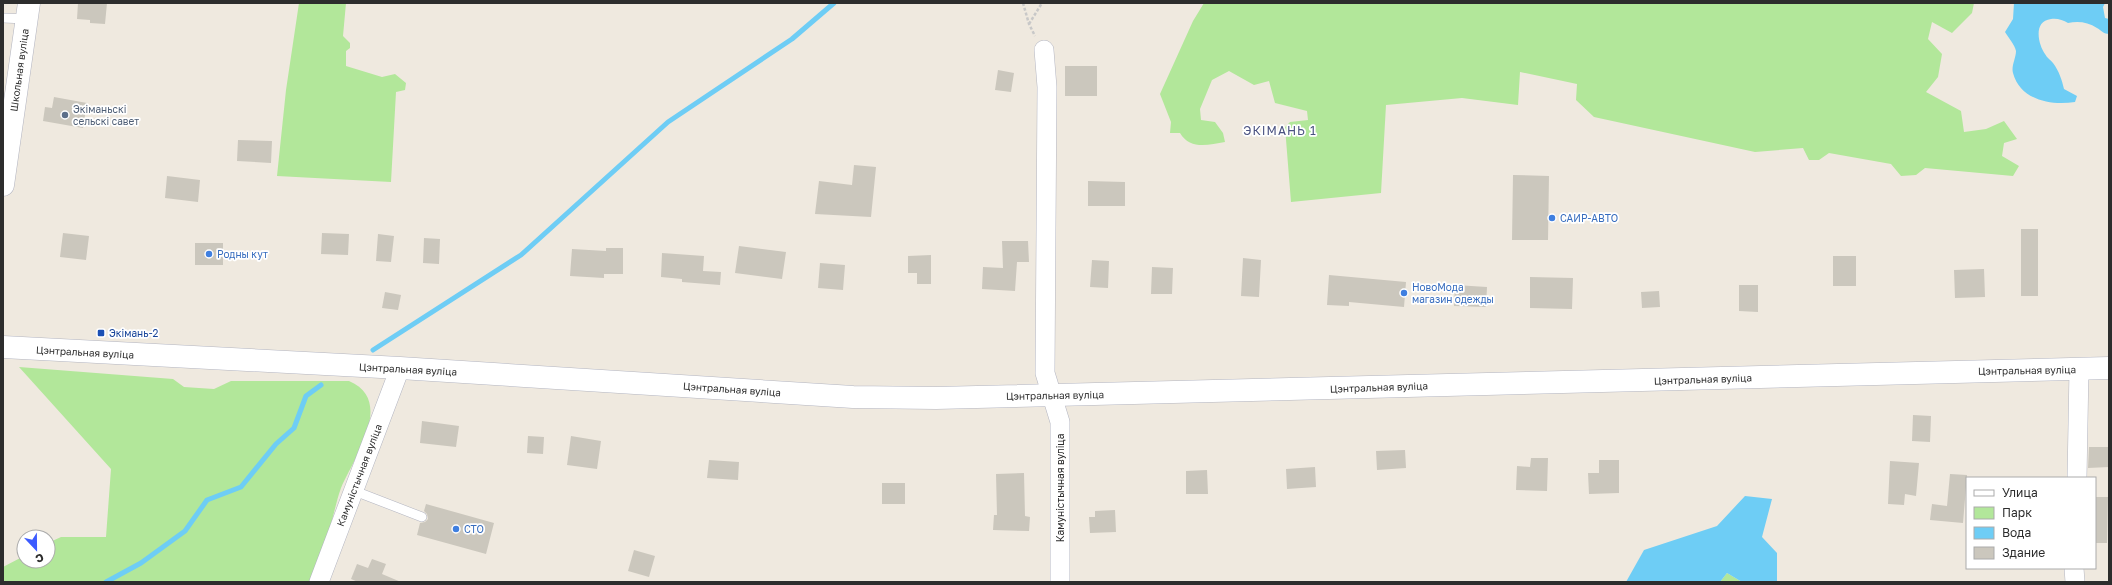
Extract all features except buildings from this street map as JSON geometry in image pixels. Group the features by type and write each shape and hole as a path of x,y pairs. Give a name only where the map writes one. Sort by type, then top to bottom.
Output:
{"main road":[{"name":"Школьная вуліца","path":"3,185 27,11"},
{"name":"Цэнтральная вуліца","path":"3,348 400,368 853,397 936,398 2109,368"}],"street":[{"name":"Камуністычная вуліца","path":"1044,50 1046,87 1045,373 1060,422 1060,582"},
{"name":"Камуністычная вуліца","path":"319,582 352,490 400,368"},
{"path":"2077,477 2079,369"},
{"path":"2074,569 2075,582"}],"lane":[{"path":"3,18 27,11"},
{"path":"352,490 422,517"}],"path":[{"path":"1023,3 1029,24 1044,50"},
{"path":"1029,24 1042,3"}],"green space":[{"path":"299,3 346,3 343,36 350,43 350,48 346,51 346,66 382,77 395,74 406,83 405,90 396,92 391,182 277,176 286,90"},
{"path":"1204,3 1974,3 1972,13 1952,33 1932,22 1928,39 1942,54 1938,77 1926,92 1961,111 1964,132 1986,129 2004,121 2017,139 2004,143 2002,156 2019,166 2013,176 1925,168 1916,175 1901,176 1891,164 1829,153 1819,160 1809,160 1803,148 1755,152 1594,117 1576,100 1577,84 1520,72 1518,105 1462,98 1386,105 1381,193 1291,202 1285,127 1290,122 1308,120 1307,111 1275,103 1269,81 1254,85 1229,71 1212,80 1200,109 1201,120 1215,122 1223,133 1225,142 1200,145 1189,142 1180,133 1170,133 1171,122 1160,94 1193,21"},
{"path":"19,367 173,379 184,387 214,389 231,381 349,381 363,390 369,402 370,416 367,431 341,488 328,535 312,582 3,582 3,567 16,560 16,569 56,569 56,539 61,537 106,537 111,469"},
{"path":"1727,573 1742,582 1720,582"}],"water":[{"path":"2014,3 2105,3 2103,7 2105,18 2109,19 2109,34 2104,33 2087,23 2068,23 2055,19 2045,21 2039,28 2040,45 2057,69 2064,89 2077,96 2075,102 2056,103 2038,99 2029,95 2017,82 2013,73 2016,51 2005,32 2013,19"},
{"path":"1745,496 1772,499 1762,537 1777,553 1777,582 1742,582 1727,573 1720,582 1626,582 1644,550 1717,526"}],"waterway":[{"path":"373,350 521,255 668,122 792,39 834,3"},
{"path":"106,582 141,563 185,531 207,500 241,487 276,444 294,428 306,396 321,385"}],"place":[{"name":"Экіманьскі сельскі савет","path":"65,115"},
{"name":"САИР-АВТО","path":"1552,218"},
{"name":"Родны кут","path":"209,254"},
{"name":"НовоМода магазин одежды","path":"1404,293"},
{"name":"Экімань-2","path":"101,333"},
{"name":"СТО","path":"456,529"}],"district":[{"name":"ЭКІМАНЬ 1","path":"1280,131"}]}
